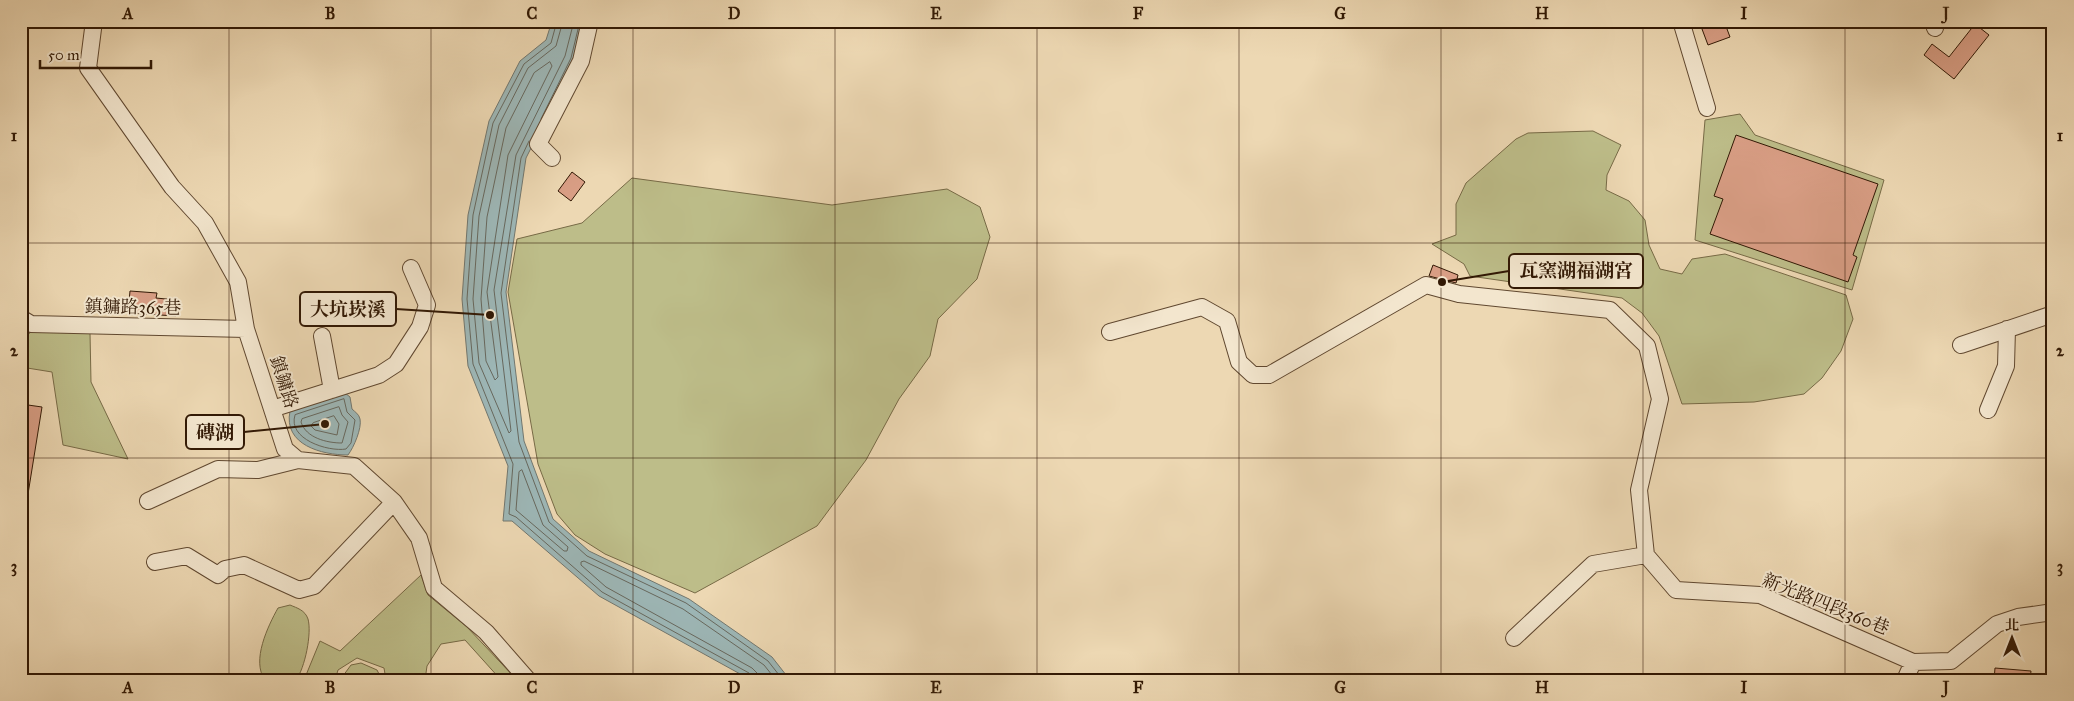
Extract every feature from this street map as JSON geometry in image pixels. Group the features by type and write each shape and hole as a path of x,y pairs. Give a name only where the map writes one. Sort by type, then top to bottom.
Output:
{"street":[{"name":"鎮鏞路","path":"94,21 88,68 172,186 205,223 238,282 246,329 272,409 286,449 298,460"},
{"path":"552,158 538,144 581,61 590,21"},
{"path":"1681,21 1706,108"},
{"path":"272,409 379,375 396,364 420,327 427,305 411,268"},
{"path":"1110,332 1202,306 1227,321 1239,362 1253,375 1268,375 1426,285 1459,294 1610,310 1647,346 1660,399 1639,490 1646,555 1593,564 1514,638"},
{"path":"1961,345 2053,314"},
{"name":"鎮鏞路365巷","path":"24,325 246,329"},
{"path":"1988,410 2006,366 2007,329"},
{"path":"322,336 332,390"},
{"path":"148,501 218,469 258,470 298,460 354,466 394,502 419,538 434,588 486,632 528,680"},
{"path":"155,562 187,556 218,574 224,569 244,565 299,590 314,586 394,502"},
{"name":"新光路四段360巷","path":"1646,555 1676,590 1760,595 1913,662 1951,661 1997,624 2018,617 2053,612"},
{"path":"1905,680 1913,662"}],"green space":[{"path":"1740,114 1755,135 1884,180 1852,290 1695,240 1705,120"},
{"path":"1593,131 1621,145 1607,175 1606,190 1629,201 1645,220 1649,245 1660,269 1682,274 1692,259 1725,254 1846,295 1853,319 1841,351 1822,378 1804,394 1754,402 1682,404 1659,336 1642,313 1622,298 1470,276 1464,264 1432,244 1456,235 1456,204 1466,183 1516,139 1528,133"},
{"path":"632,178 832,205 947,189 980,207 990,237 977,279 938,319 930,356 899,399 866,460 817,526 695,593 605,554 575,535 557,514 538,464 508,292 517,239 582,223"},
{"path":"32,330 90,333 91,382 128,459 63,445 52,372 21,367 21,344"},
{"path":"421,575 428,595 467,627 517,680 501,680 465,640 441,644 427,666 425,680 386,680 384,668 357,658 338,670 335,680 304,680 320,641 340,651"},
{"path":"290,605 303,611 308,619 309,633 305,659 296,680 265,680 261,672 260,654 266,634 278,608"},
{"path":"361,663 377,670 382,680 340,680 351,665"}],"water":[{"path":"552,21 585,21 576,59 526,158 506,292 524,441 553,519 589,551 689,599 772,657 790,680 751,680 599,596 512,521 503,521 508,466 468,366 462,299 468,215 489,121 520,61 546,40"},
{"path":"345,393 350,397 352,409 360,419 357,437 348,455 338,455 316,450 298,440 292,432 289,423 290,411"}],"building":[{"path":"1699,21 1724,21 1730,37 1708,45"},
{"path":"1975,24 1989,35 1954,79 1924,55 1932,44 1949,57"},
{"path":"1736,135 1878,184 1853,255 1857,257 1848,282 1710,234 1723,199 1714,196"},
{"path":"572,172 585,182 571,201 558,191"},
{"path":"1433,265 1458,275 1456,283 1429,276"},
{"path":"130,291 157,293 156,298 176,300 176,316 128,313"},
{"path":"21,404 42,407 28,494 21,493"},
{"path":"1995,668 2031,671 2030,680 1994,680"}],"place":[{"name":"瓦窯湖福湖宮","path":"1442,282"},
{"name":"大坑崁溪","path":"490,315"},
{"name":"磚湖","path":"325,424"}]}
